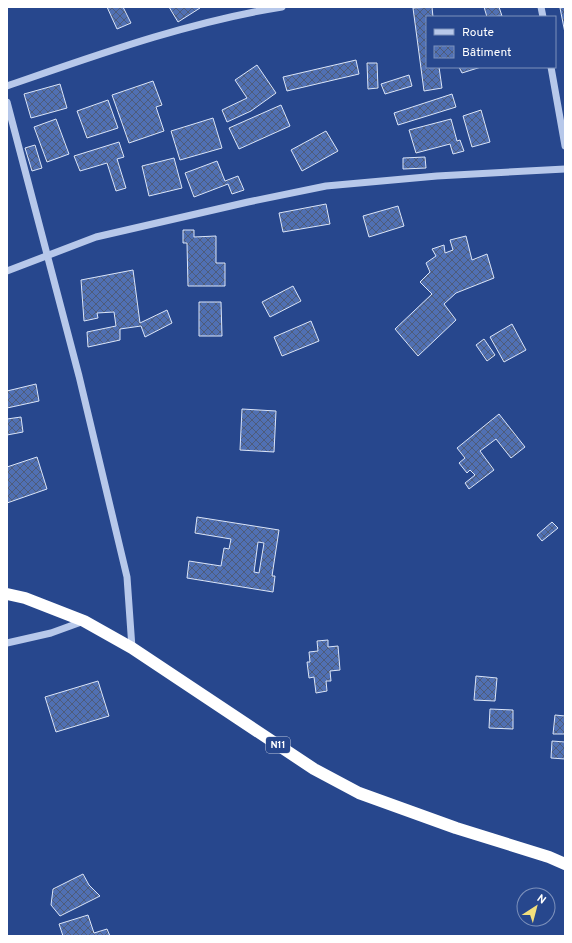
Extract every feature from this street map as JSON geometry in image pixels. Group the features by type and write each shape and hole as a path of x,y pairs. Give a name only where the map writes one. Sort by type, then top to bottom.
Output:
{"highway":[{"name":"N11","path":"7,594 25,598 84,621 132,648 314,769 359,793 456,828 549,857 565,864"}],"street":[{"path":"7,86 147,39 252,12 282,7"},
{"path":"551,68 565,146"},
{"path":"7,102 79,376 127,577 132,648"},
{"path":"7,271 96,238 248,202 326,186 437,176 565,169"},
{"path":"7,643 52,633 84,621"}],"building":[{"path":"107,7 123,7 131,23 117,29"},
{"path":"169,7 199,7 200,8 178,22"},
{"path":"432,7 433,16 426,16 426,68 439,68 442,88 424,91 413,8"},
{"path":"484,7 499,7 502,16 487,16"},
{"path":"565,7 565,33 560,8"},
{"path":"356,60 359,74 287,91 283,77"},
{"path":"367,63 377,63 378,88 368,89"},
{"path":"257,65 276,93 251,111 227,122 222,110 247,98 235,80"},
{"path":"460,68 478,68 462,73"},
{"path":"409,75 412,86 385,94 381,84"},
{"path":"153,81 162,105 156,107 164,131 129,143 112,95"},
{"path":"60,84 67,108 31,118 24,94"},
{"path":"452,94 456,107 398,125 394,113"},
{"path":"108,100 118,128 87,138 77,111"},
{"path":"281,105 290,126 239,149 229,128"},
{"path":"481,110 490,142 472,147 463,116"},
{"path":"213,118 222,148 180,160 171,131"},
{"path":"56,119 69,154 47,162 34,127"},
{"path":"451,119 457,141 460,140 464,151 453,154 450,144 416,153 409,130"},
{"path":"326,131 338,151 302,171 291,150"},
{"path":"119,142 124,157 117,159 126,188 116,191 107,163 80,171 74,156"},
{"path":"35,145 42,168 32,171 25,148"},
{"path":"425,157 426,168 403,169 403,158"},
{"path":"174,158 182,188 149,196 142,166"},
{"path":"217,161 225,181 238,176 244,190 232,194 228,184 194,197 185,173"},
{"path":"326,204 330,224 283,232 279,213"},
{"path":"398,206 404,226 369,237 363,216"},
{"path":"183,230 194,230 194,237 216,236 216,263 225,263 225,286 188,286 187,243 183,243"},
{"path":"466,236 472,260 487,254 494,278 456,293 444,304 456,320 418,356 395,329 432,294 420,282 430,272 426,263 436,256 432,249 444,245 445,253 453,250 450,240"},
{"path":"133,270 140,323 167,310 172,323 145,337 141,326 120,329 120,340 88,347 87,332 116,326 114,312 97,313 98,318 84,321 81,280"},
{"path":"293,286 301,301 270,317 262,302"},
{"path":"199,302 221,302 222,336 199,336"},
{"path":"311,321 319,341 282,356 274,337"},
{"path":"512,324 526,350 504,362 490,337"},
{"path":"484,339 495,355 487,361 476,345"},
{"path":"36,384 39,401 7,408 7,391"},
{"path":"242,409 276,411 274,452 240,450"},
{"path":"499,414 525,447 511,458 496,439 480,451 494,470 469,489 465,483 475,475 470,470 467,473 459,463 465,458 457,448"},
{"path":"21,417 23,432 7,435 7,419"},
{"path":"37,457 47,489 7,503 7,467"},
{"path":"197,517 279,530 272,576 275,576 273,592 187,578 189,561 221,566 224,548 229,549 231,539 195,533","holes":["258,542 264,543 259,573 254,572"]},
{"path":"552,522 558,528 542,541 537,535"},
{"path":"328,640 328,647 338,646 340,670 330,671 331,681 326,681 327,691 316,693 314,677 309,678 307,662 310,662 309,652 318,651 317,641"},
{"path":"476,676 497,678 495,701 474,700"},
{"path":"98,681 109,716 56,732 45,697"},
{"path":"490,709 513,710 513,729 489,728"},
{"path":"555,715 565,716 565,734 553,734"},
{"path":"552,741 565,742 565,759 551,758"},
{"path":"83,874 89,885 100,896 60,916 51,905 53,889"},
{"path":"88,915 94,933 107,929 110,936 63,936 59,924"}]}
